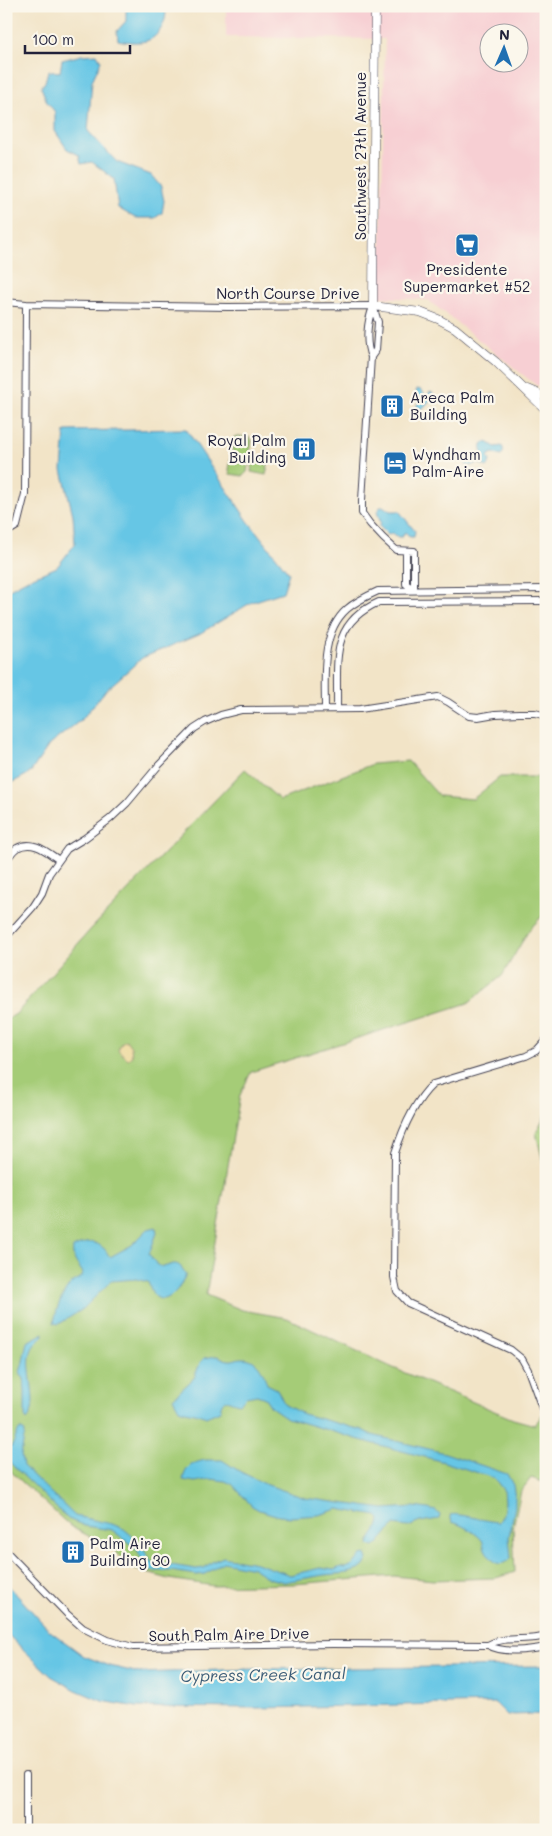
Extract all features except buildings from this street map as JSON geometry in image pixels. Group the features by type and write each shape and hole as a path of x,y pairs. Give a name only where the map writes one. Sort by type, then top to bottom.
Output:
{"street":[{"name":"Southwest 27th Avenue","path":"375,6 373,306 378,322 376,350 372,357 362,513 370,524 396,550 414,551 414,589"},
{"name":"North Course Drive","path":"6,302 26,304 228,307 373,306 412,310 428,314 447,323 472,341 546,410"},
{"path":"6,531 17,526 25,494 26,304"},
{"name":"North Course Drive","path":"523,387 546,398"},
{"path":"406,551 406,584 414,589"},
{"path":"325,709 325,661 329,639 336,623 346,609 362,598 378,591 414,589 546,589"},
{"path":"485,589 485,601"},
{"path":"337,709 340,641 347,625 368,607 379,602 546,602"},
{"path":"6,937 33,908 42,893 49,874 68,849 110,819 127,803 159,765 194,729 221,715 241,710 360,709 438,697 469,716 535,713 546,716"},
{"path":"6,860 18,848 27,844 40,847 59,860"},
{"path":"546,1040 536,1050 526,1056 432,1084 422,1094 401,1135 395,1153 394,1277 397,1291 408,1302 511,1350 522,1359 528,1370 546,1420"},
{"name":"South Palm Aire Drive","path":"6,1551 83,1628 107,1640 133,1648 333,1644 488,1644 497,1640 518,1640 546,1636"},
{"name":"South Palm Aire Drive","path":"488,1644 495,1649 534,1649 546,1647"},
{"path":"26,1775 26,1830"}],"shaded area":[{"path":"226,6 546,6 546,388 536,385 428,300 380,297 385,39 226,37"}],"green space":[{"path":"238,436 252,440 247,472 243,476 230,474 229,470 234,437"},
{"path":"253,456 269,459 266,475 251,472"},
{"path":"408,761 439,796 473,799 500,777 537,777 546,781 546,912 529,930 502,976 468,1003 251,1072 240,1095 206,1295 242,1310 287,1318 391,1367 513,1419 535,1425 546,1409 546,1483 531,1478 521,1491 513,1527 515,1572 496,1578 433,1580 394,1576 294,1584 214,1586 169,1579 136,1570 111,1548 70,1526 6,1467 6,1020 16,1014 91,929 245,769 280,800 373,764"},
{"path":"546,1114 546,1174 536,1133"}],"sand":[{"path":"126,1040 131,1047 132,1056 128,1059 118,1050 121,1043"}],"water":[{"path":"124,6 165,6 166,17 159,32 146,41 118,40 117,31 126,21"},
{"path":"97,54 101,61 92,81 88,131 117,162 151,175 161,187 164,201 162,213 155,218 135,218 118,208 114,179 92,162 81,164 79,155 67,149 55,131 55,112 47,102 41,87 45,82 48,71 60,72 62,60 82,55"},
{"path":"417,389 421,390 426,396 430,392 435,395 422,409 417,408 420,400 415,396"},
{"path":"186,429 248,521 289,573 283,592 252,602 199,634 142,658 106,690 82,719 49,745 30,773 6,786 6,591 57,567 75,544 73,515 62,470 65,431"},
{"path":"485,442 495,447 502,446 503,453 501,456 493,453 489,455 488,458 490,460 487,467 478,463 470,466 466,465 465,461 468,457 477,458 481,454 482,444"},
{"path":"383,506 390,511 399,511 415,531 414,537 410,537 405,532 402,537 392,533 388,535 379,526 381,523 377,512"},
{"path":"156,1227 157,1233 149,1254 158,1265 163,1267 173,1264 179,1265 186,1275 174,1293 166,1299 161,1299 153,1294 148,1282 136,1279 111,1281 83,1309 59,1324 54,1323 64,1294 69,1286 83,1273 74,1258 73,1248 92,1242 103,1248 110,1257 132,1245 148,1229"},
{"path":"44,1333 33,1346 31,1352 30,1369 33,1406 27,1420 25,1417 24,1379 20,1372 27,1342"},
{"path":"217,1356 226,1360 247,1358 255,1362 264,1374 267,1384 277,1389 285,1405 303,1414 362,1430 372,1435 445,1453 507,1474 513,1485 515,1498 509,1537 511,1558 507,1562 500,1564 493,1560 484,1548 480,1538 467,1528 452,1522 450,1515 454,1514 499,1522 503,1514 505,1502 504,1491 494,1478 287,1418 271,1407 265,1398 257,1395 246,1397 239,1404 227,1400 224,1401 220,1411 206,1417 179,1409 173,1398 194,1378 204,1358"},
{"path":"20,1429 25,1432 21,1455 23,1466 75,1516 112,1524 124,1529 136,1539 152,1562 196,1569 204,1568 223,1557 256,1563 290,1575 320,1568 334,1570 341,1567 346,1568 353,1565 361,1555 366,1554 368,1559 359,1570 284,1582 268,1578 253,1568 223,1562 205,1574 197,1575 170,1571 150,1571 146,1568 137,1549 112,1530 85,1526 68,1519 6,1459 6,1447 9,1450 13,1445"},
{"path":"206,1460 222,1460 265,1484 305,1498 384,1509 414,1507 436,1511 440,1515 439,1519 420,1522 408,1527 394,1525 374,1547 369,1545 380,1523 380,1519 377,1516 338,1509 319,1515 279,1516 252,1506 232,1484 225,1481 211,1479 195,1482 183,1480 186,1471 191,1465"},
{"name":"Cypress Creek Canal","path":"6,1583 50,1631 84,1656 110,1666 139,1673 249,1669 546,1666 546,1714 507,1715 495,1703 258,1708 137,1707 102,1701 76,1690 51,1676 6,1633"}],"place":[{"name":"Presidente Supermarket #52","path":"467,245"},
{"name":"Areca Palm Building","path":"392,406"},
{"name":"Royal Palm Building","path":"304,449"},
{"name":"Wyndham Palm-Aire","path":"395,463"},
{"name":"Palm Aire Building 30","path":"73,1552"}]}
